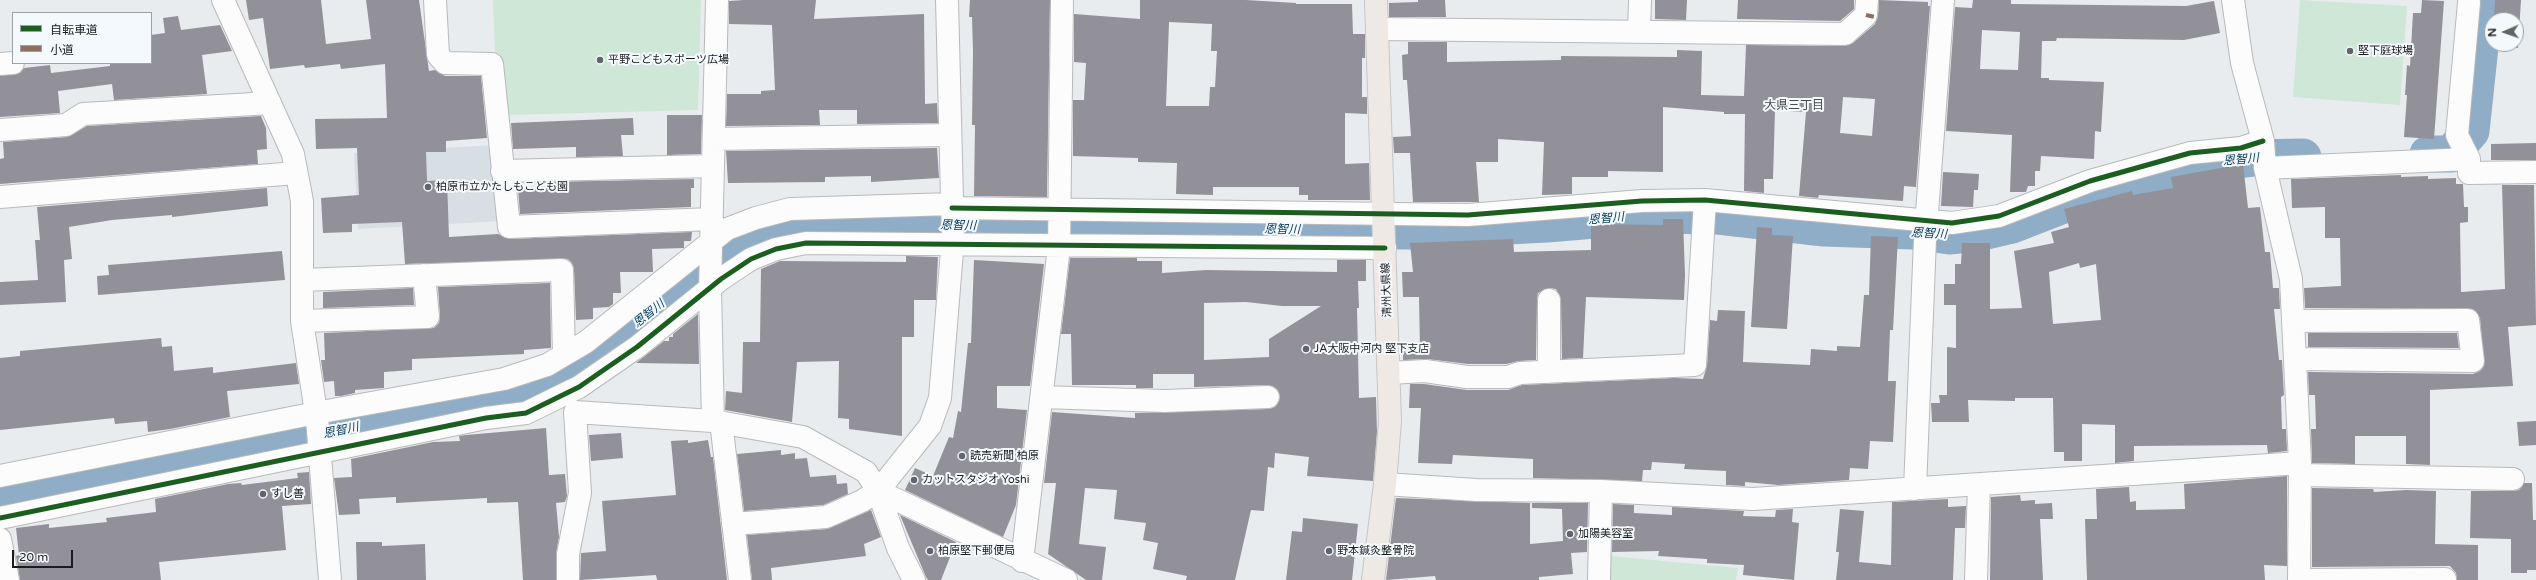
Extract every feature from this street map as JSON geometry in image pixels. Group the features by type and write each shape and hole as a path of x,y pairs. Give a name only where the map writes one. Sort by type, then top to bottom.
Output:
{"main road":[{"name":"清州大県線","path":"1373,580 1385,484 1390,421 1376,0"}],"street":[{"path":"223,0 293,154 302,201 302,321 317,416 330,580"},
{"path":"435,0 438,55 445,63 492,64 509,227 712,219"},
{"path":"717,0 710,284 717,422 740,580"},
{"path":"733,524 826,517 862,502 878,491 930,426 940,398 952,242 946,0"},
{"path":"1022,560 1059,244 1062,0"},
{"path":"1639,32 1640,0"},
{"path":"1377,29 1845,34 1866,15 1867,0"},
{"path":"1915,489 1925,228 1943,0"},
{"path":"2233,0 2242,63 2291,279 2300,469 2300,580 2445,579"},
{"path":"2469,3 2463,148 2469,173 2536,172"},
{"path":"0,64 12,63"},
{"path":"0,130 66,125 83,114 270,103"},
{"path":"714,139 950,135"},
{"path":"0,476 504,379 547,365 586,342 711,247 727,229 756,218 790,209 952,208 1384,217 1468,215 1642,201 1704,210 1925,228 1999,216 2090,181 2190,153 2241,148 2264,155 2463,148"},
{"path":"502,171 713,166"},
{"path":"0,197 296,173"},
{"path":"1389,373 1425,371 1467,377 1508,377 1520,373 1695,365 1704,210"},
{"path":"0,518 320,448 486,418 526,413 579,387 631,351 710,284 751,259 776,249 806,243 952,242 1385,247"},
{"path":"302,280 562,270 564,355"},
{"path":"302,321 428,317 424,275"},
{"path":"1549,300 1549,372"},
{"path":"2293,321 2468,320 2473,361 2295,359"},
{"path":"1042,397 1165,401 1268,397"},
{"path":"549,401 575,412 717,422 803,437 866,472 878,491 898,548 914,580"},
{"path":"568,580 568,554 580,493 575,412"},
{"path":"1385,484 1476,490 1601,491 1753,499 1979,485 2300,469 2513,479"},
{"path":"1976,580 1979,485"},
{"path":"878,491 1066,580"},
{"path":"1599,580 1601,491"},
{"path":"0,539 8,580"}],"shaded area":[{"name":"柏原市立かたしもこども園","path":"497,145 501,221 358,229 354,153"}],"green space":[{"name":"平野こどもスポーツ広場","path":"493,0 701,0 698,110 506,115 504,66 495,54"},
{"name":"堅下庭球場","path":"2300,0 2407,6 2400,105 2293,97"},
{"path":"1611,556 1738,568 1736,580 1610,580"}],"building":[{"path":"246,0 321,0 326,44 371,39 366,0 419,0 429,71 435,70 445,76 481,76 487,138 446,141 446,152 426,152 427,181 447,180 449,237 498,234 509,239 692,232 691,241 684,241 684,248 652,249 653,272 620,272 621,293 613,293 613,304 609,307 593,308 593,319 576,320 574,270 572,263 568,259 405,264 402,222 352,224 352,232 323,233 321,198 359,195 357,148 316,149 315,119 387,118 385,64 341,69 340,64 305,68 304,65 270,69 263,18 249,20"},
{"path":"816,0 814,19 924,14 925,104 937,103 938,123 857,124 857,110 819,110 820,125 726,126 727,94 761,94 761,91 775,90 772,25 729,24 729,1"},
{"path":"970,0 1050,0 1047,197 974,196 975,125 972,125 973,51 972,17 969,17"},
{"path":"1140,0 1246,0 1296,4 1352,4 1353,34 1365,34 1365,58 1362,58 1362,97 1367,97 1367,114 1345,113 1345,164 1369,163 1370,200 1308,200 1308,195 1299,195 1299,187 1213,187 1213,195 1176,194 1177,163 1138,162 1138,158 1073,156 1073,100 1084,100 1086,63 1074,62 1074,14 1140,19","holes":["1169,22 1212,24 1211,51 1217,51 1215,87 1210,87 1209,106 1166,106"]},
{"path":"1418,0 1445,0 1446,17 1389,17 1389,3 1418,2"},
{"path":"1655,0 1687,0 1686,20 1655,19"},
{"path":"1738,0 1854,0 1854,9 1840,21 1737,19"},
{"path":"1879,0 1928,2 1928,6 1930,6 1916,187 1904,186 1903,201 1819,195 1818,198 1799,196 1806,112 1775,110 1773,179 1764,179 1764,193 1744,191 1745,114 1724,114 1724,112 1663,107 1663,172 1608,171 1608,177 1572,177 1572,194 1542,195 1544,142 1498,139 1498,162 1476,162 1479,202 1413,202 1410,153 1394,153 1393,137 1411,136 1407,80 1403,80 1402,55 1408,54 1408,42 1447,42 1447,62 1561,60 1561,56 1677,57 1677,50 1702,51 1701,95 1744,96 1746,45 1845,46 1853,43 1875,24 1878,16","holes":["1843,97 1875,99 1872,136 1840,133"]},
{"path":"1973,0 2011,0 2011,4 2186,6 2214,1 2220,33 2184,40 2057,38 2056,41 2042,41 2041,78 2049,78 2049,80 2104,82 2101,132 2095,131 2094,159 2041,156 2040,171 2035,171 2035,186 2028,186 2026,192 2010,192 2012,135 1946,131 1955,7 1972,8","holes":["1982,30 2020,32 2018,70 1980,69"]},
{"path":"2422,0 2444,1 2434,139 2404,137 2407,95 2405,95 2407,65 2410,66 2413,13 2421,13"},
{"path":"2495,0 2521,0 2520,12 2494,12"},
{"path":"178,16 181,30 220,25 232,51 202,55 207,94 114,100 112,84 58,91 60,113 0,117 0,76 20,73 24,68 50,65 51,73 110,66 110,64 152,64 152,35 165,33 163,18"},
{"path":"667,115 702,115 701,154 667,155"},
{"path":"261,116 266,128 267,149 257,150 258,164 0,184 0,159 4,158 3,142 67,137 87,126"},
{"path":"633,118 634,135 621,135 623,156 576,157 576,147 513,149 511,123"},
{"path":"2536,143 2536,160 2491,160 2491,144"},
{"path":"937,148 939,178 871,182 871,176 825,177 825,182 728,183 726,151"},
{"path":"2243,164 2248,208 2260,207 2265,252 2270,252 2273,288 2279,288 2280,309 2274,309 2279,360 2282,360 2284,395 2281,397 2282,429 2286,429 2287,451 2268,453 2267,445 2134,446 2134,461 2115,463 2115,425 2082,424 2082,461 2064,461 2064,452 2054,452 2053,398 2015,398 2015,401 1968,400 1969,422 1932,422 1931,403 1940,403 1939,395 1947,395 1947,347 1956,348 1956,305 1944,305 1944,284 1955,284 1955,264 1961,264 1962,243 1990,243 1990,309 2022,308 2014,251 2054,243 2051,232 2069,227 2064,209 2132,191 2133,195 2173,188 2171,177","holes":["2079,263 2080,268 2096,264 2101,320 2053,324 2049,272"]},
{"path":"1943,172 1979,174 1978,190 1974,190 1973,207 1941,206"},
{"path":"2401,175 2401,177 2428,176 2428,179 2456,178 2456,184 2463,184 2464,207 2468,207 2468,222 2460,223 2461,292 2505,289 2502,185 2534,185 2536,325 2508,327 2513,386 2430,390 2430,465 2406,464 2406,436 2355,436 2355,464 2312,463 2311,429 2316,429 2315,395 2309,395 2308,372 2473,374 2480,371 2484,366 2480,318 2473,309 2305,308 2304,288 2341,286 2340,238 2325,238 2325,207 2292,208 2291,179"},
{"path":"694,179 694,188 691,188 691,207 520,214 518,188 546,188 546,182"},
{"path":"267,188 268,206 172,217 172,215 112,220 69,227 72,259 64,260 66,302 0,305 0,282 38,280 35,240 40,240 37,207"},
{"path":"1663,219 1683,219 1685,275 1684,300 1586,297 1583,358 1562,359 1561,300 1556,289 1549,288 1538,293 1536,360 1519,361 1506,364 1468,364 1427,359 1403,360 1403,348 1420,349 1419,297 1403,297 1402,272 1413,272 1410,243 1513,239 1514,252 1591,250 1591,224 1663,225"},
{"path":"1757,227 1772,228 1772,235 1793,236 1787,329 1751,327"},
{"path":"1871,236 1898,237 1893,330 1890,330 1888,381 1896,381 1893,442 1870,441 1868,469 1850,468 1849,480 1778,485 1745,482 1745,486 1726,485 1726,471 1684,469 1685,464 1652,462 1651,470 1643,470 1642,481 1533,478 1533,459 1453,455 1452,464 1418,463 1421,408 1409,408 1410,384 1424,384 1467,390 1508,390 1522,385 1674,378 1703,379 1707,366 1710,320 1717,321 1718,310 1745,311 1743,362 1810,365 1811,349 1837,351 1837,346 1860,347 1864,295 1869,295"},
{"path":"282,251 285,280 98,295 97,276 109,275 108,265"},
{"path":"906,256 938,257 936,300 914,300 914,337 902,337 902,436 849,429 849,419 838,418 839,361 797,362 792,422 725,410 726,391 742,393 743,342 760,342 761,269 780,261 906,262"},
{"path":"1070,258 1137,258 1137,261 1162,261 1162,273 1206,270 1337,272 1337,260 1366,260 1366,281 1358,281 1359,308 1357,308 1359,398 1376,397 1377,432 1373,481 1307,476 1309,457 1275,453 1274,468 1268,467 1264,511 1251,510 1235,580 1186,580 1187,576 1153,569 1158,543 1143,540 1146,523 1114,519 1117,490 1085,488 1079,544 1106,547 1102,580 1086,580 1048,554 1056,483 1044,483 1052,412 1135,418 1135,413 1268,409 1275,407 1280,397 1278,390 1268,385 1194,387 1194,374 1153,374 1153,388 1136,388 1136,385 1072,385 1071,334 1061,334","holes":["1246,302 1282,306 1321,306 1269,339 1269,357 1204,360 1204,303"]},
{"path":"974,260 1044,264 1030,386 997,386 997,408 1027,410 1016,505 1003,537 905,490 915,468 933,476 949,437 953,438 958,411 961,412 968,343 971,343"},
{"path":"550,283 551,348 524,350 524,354 412,359 412,370 384,372 384,388 355,390 355,393 341,396 335,396 334,381 324,382 321,360 325,360 324,333 434,328 439,323 440,316 438,287"},
{"path":"413,288 414,305 323,308 323,292"},
{"path":"698,314 699,364 636,363 664,341 669,341 669,337 673,337 673,334"},
{"path":"2308,333 2457,333 2459,348 2308,347"},
{"path":"161,338 162,347 172,346 174,371 213,367 213,373 296,363 299,384 227,391 230,417 170,429 148,432 147,421 115,424 114,418 0,430 0,358 20,356 20,351"},
{"path":"2536,421 2536,445 2519,446 2517,422"},
{"path":"546,428 549,475 565,474 567,496 565,502 556,503 559,537 556,554 556,580 523,580 518,502 487,503 487,498 396,503 396,497 359,499 360,514 339,515 334,478 352,477 351,459 433,442 460,441 459,436"},
{"path":"621,433 623,458 591,461 589,435"},
{"path":"688,440 688,443 708,440 711,457 713,457 727,580 657,580 656,575 580,580 581,553 606,551 602,501 676,495 671,441"},
{"path":"781,450 781,455 795,453 795,459 807,458 810,477 836,475 837,484 847,483 848,494 823,505 744,511 737,454"},
{"path":"309,472 311,504 282,506 286,550 159,562 161,580 20,580 16,556 19,555 16,528 49,524 49,528 107,522 106,518 156,512 155,499 228,484 241,483 242,485 298,478 297,473"},
{"path":"2287,476 2287,566 2264,565 2265,580 2087,580 2085,519 2097,519 2096,489 2129,487 2130,502 2136,501 2136,510 2185,509 2184,484"},
{"path":"2524,483 2532,483 2533,520 2536,520 2536,570 2527,570 2527,573 2511,573 2511,539 2470,538 2471,491 2513,491 2519,490"},
{"path":"2312,488 2373,489 2374,492 2406,490 2436,491 2435,544 2478,545 2478,580 2457,580 2456,573 2450,566 2312,567"},
{"path":"2020,495 2021,501 2035,500 2035,504 2052,503 2053,519 2040,519 2043,580 1990,580 1991,497"},
{"path":"1396,498 1530,503 1530,544 1563,541 1562,509 1532,508 1532,503 1588,503 1587,552 1571,553 1573,574 1539,577 1539,580 1436,580 1435,576 1386,580"},
{"path":"1948,499 1948,507 1966,506 1965,528 1955,528 1953,580 1836,580 1839,552 1836,552 1840,509 1864,511 1859,562 1891,565 1892,502"},
{"path":"1613,504 1634,505 1634,513 1672,515 1672,507 1744,511 1743,516 1775,517 1776,510 1793,509 1792,522 1799,523 1794,580 1743,575 1744,565 1707,563 1707,559 1658,556 1659,551 1612,552"},
{"path":"871,510 881,537 864,544 866,556 771,568 772,580 752,580 747,535 827,529"},
{"path":"900,515 956,542 941,580 928,580 926,577"},
{"path":"1303,518 1358,524 1352,580 1286,580 1292,531 1302,532"},
{"path":"356,542 382,542 382,546 425,544 426,580 357,580"}],"waterway":[{"name":"恩智川","path":"2428,154 2451,154 2471,131 2485,0"},
{"name":"恩智川","path":"0,501 518,395 588,363 734,245 783,227 935,225 1408,231 1547,224 1655,215 1718,216 1824,228 1914,231 1949,236 1978,233 2012,225 2084,197 2193,165 2253,158 2303,157"}],"marked path":[{"path":"1866,15 1875,17"}],"cycle path":[{"path":"952,208 1468,215 1642,201 1705,200 1952,223 1999,216 2090,181 2190,153 2241,148 2263,141"},
{"path":"0,518 486,418 526,413 579,387 637,347 721,279 751,259 776,249 806,243 1385,248"}],"place":[{"name":"堅下庭球場","path":"2350,51"},
{"name":"平野こどもスポーツ広場","path":"600,60"},
{"name":"柏原市立かたしもこども園","path":"428,187"},
{"name":"JA大阪中河内 堅下支店","path":"1306,349"},
{"name":"読売新聞 柏原","path":"962,456"},
{"name":"カットスタジオ Yoshi","path":"914,480"},
{"name":"すし善","path":"263,494"},
{"name":"加陽美容室","path":"1570,534"},
{"name":"柏原堅下郵便局","path":"930,551"},
{"name":"野本鍼灸整骨院","path":"1329,551"}],"district":[{"name":"大県三丁目","path":"1794,106"}]}
